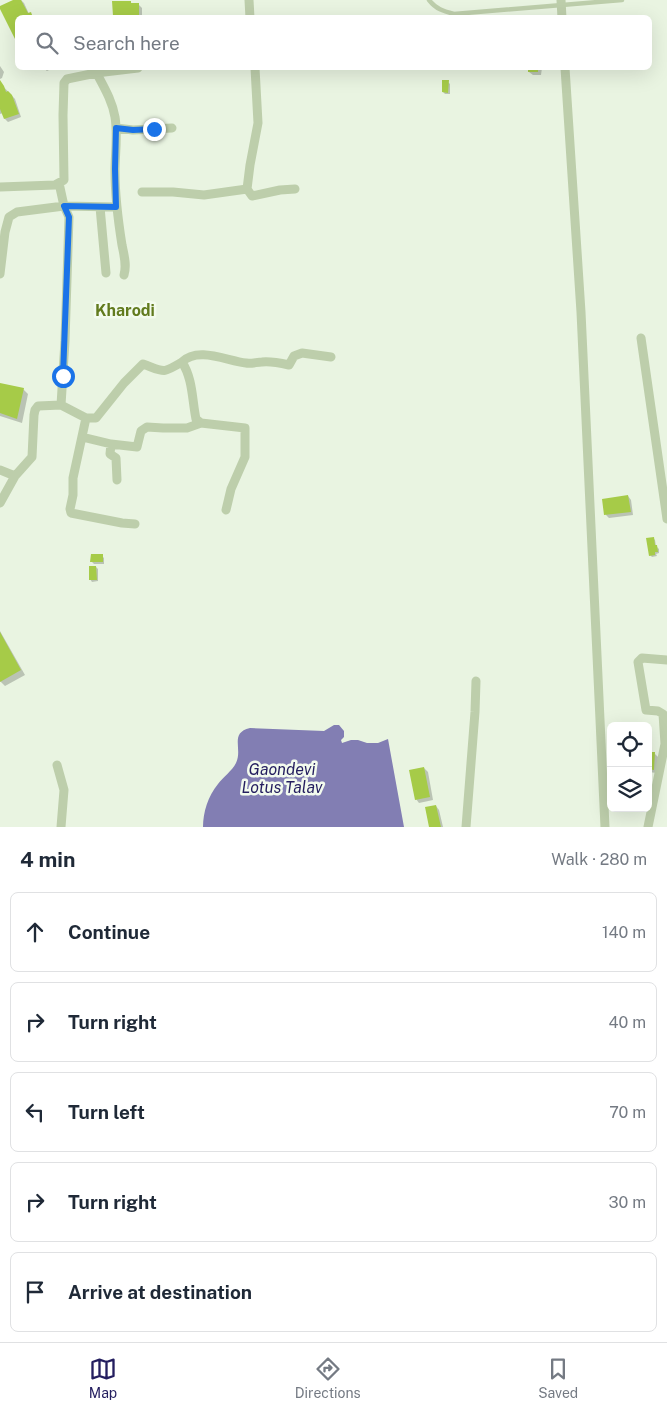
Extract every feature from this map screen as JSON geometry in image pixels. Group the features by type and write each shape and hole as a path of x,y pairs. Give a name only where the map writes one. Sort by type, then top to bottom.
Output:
{"street":[{"path":"249,0 250,15"},
{"path":"0,187 55,185 64,180 64,83 67,79 95,70 111,104 116,128 116,207 126,268 124,275"},
{"path":"255,70 258,124 247,189 252,196 295,189"},
{"path":"565,70 581,312 605,827"},
{"path":"116,128 133,130 172,128"},
{"path":"59,182 64,206 69,217 61,405"},
{"path":"142,192 204,195 247,189"},
{"path":"0,274 5,232 9,217 17,212 64,206 116,207"},
{"path":"100,207 106,273"},
{"path":"641,338 662,454 667,519"},
{"path":"0,503 15,476 32,458 35,410 38,406 61,405 86,418 96,418 124,383 143,364 163,372 168,371 187,357 196,355 209,355 247,363 263,362 289,365 294,356 302,353 331,357"},
{"path":"182,362 187,369 190,379 196,419 201,423"},
{"path":"86,418 73,478 71,513 135,524"},
{"path":"82,438 137,447 141,431 147,427 187,428 201,423 245,428 245,456 231,489 226,510"},
{"path":"111,444 110,454 116,458 117,480"},
{"path":"0,470 15,476"},
{"path":"648,827 665,744 663,714 658,711 646,710 638,662 642,658 667,660"},
{"path":"466,827 476,681"},
{"path":"57,765 64,790 61,827"}],"lane":[{"path":"429,0 435,8 454,14 561,3 622,0"}],"water":[{"name":"Gaondevi Lotus Talav","path":"334,725 339,725 344,731 342,743 358,740 367,743 378,743 388,739 404,827 203,827 205,810 211,794 236,763 238,758 238,738 244,730 250,728 324,731"}],"building":[{"path":"13,0 21,0 28,13 31,12 32,15 15,15 15,39 0,9 0,6"},
{"path":"112,1 139,3 139,15 113,15"},
{"path":"528,70 538,70 538,72 528,72"},
{"path":"0,80 6,92 8,91 12,95 19,114 4,119 0,109"},
{"path":"442,80 449,80 448,93 442,92"},
{"path":"0,383 24,388 17,419 0,413"},
{"path":"628,495 631,512 604,515 602,499"},
{"path":"654,537 658,552 655,552 655,555 649,556 646,538"},
{"path":"91,554 103,554 103,562 90,562"},
{"path":"89,566 96,566 97,580 89,580"},
{"path":"0,632 21,670 0,682"},
{"path":"652,752 655,752 654,770 652,770"},
{"path":"424,767 430,797 415,800 409,770"},
{"path":"436,805 441,827 429,827 425,807"}],"district":[{"name":"Kharodi","path":"125,310"}],"route":[{"path":"63,376 69,217 64,206 116,207 116,128 133,130 154,129"}]}
